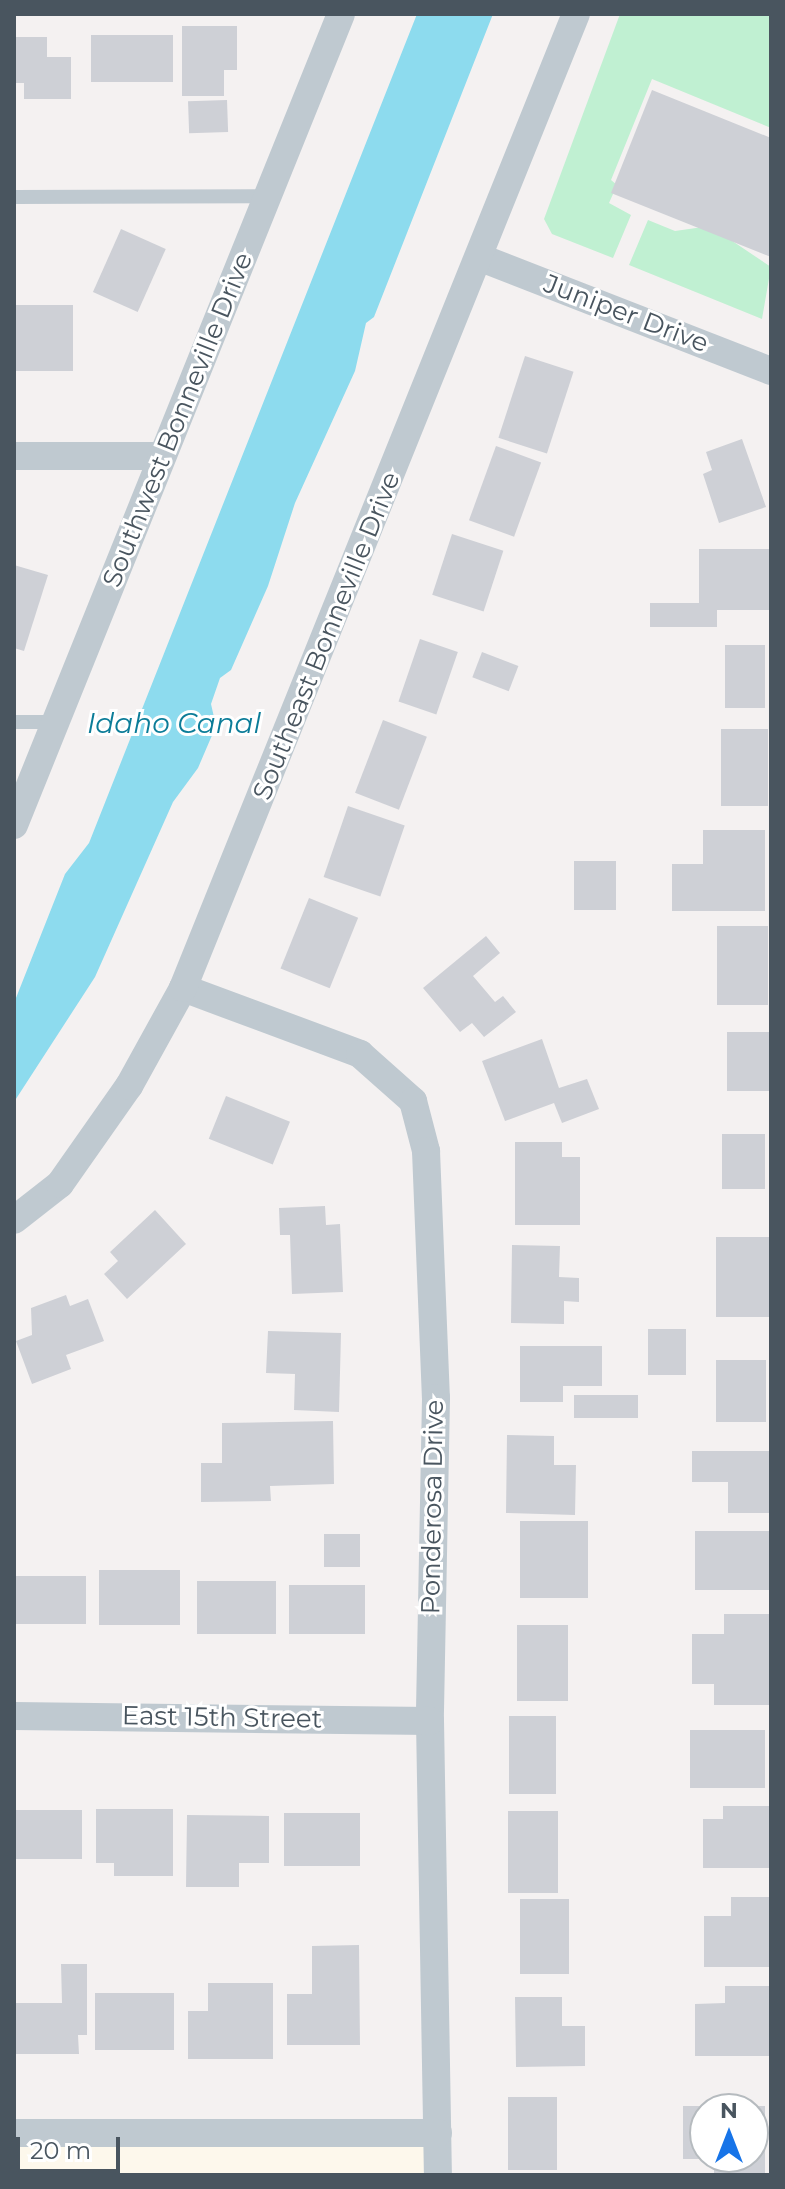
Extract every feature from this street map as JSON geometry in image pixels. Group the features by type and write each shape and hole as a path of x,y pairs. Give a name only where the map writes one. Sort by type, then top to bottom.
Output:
{"street":[{"name":"Southwest Bonneville Drive","path":"14,825 61,722 158,456 269,196 341,14"},
{"name":"Southeast Bonneville Drive","path":"14,1220 60,1184 129,1086 183,988 481,258 576,14"},
{"name":"Juniper Drive","path":"481,258 771,371"},
{"path":"14,456 158,456"},
{"name":"Ponderosa Drive","path":"183,988 360,1054 413,1101 426,1151 436,1398 430,1721 438,2175"},
{"name":"East 15th Street","path":"14,1716 430,1721"},
{"path":"14,2133 438,2133"}],"lane":[{"path":"14,197 269,196"},
{"path":"14,722 61,722"}],"shaded area":[{"path":"14,2133 438,2133 438,2175 14,2175"}],"green space":[{"path":"620,14 771,14 771,128 652,79 611,180 617,185 609,203 631,215 613,258 552,234 544,219"},
{"path":"648,220 675,231 710,226 771,267 762,319 629,265"}],"water":[{"name":"Idaho Canal","path":"417,14 493,14 374,317 366,323 355,371 295,503 268,586 231,670 220,678 211,704 216,726 198,768 173,802 95,977 14,1102 14,1003 65,874 89,843"}],"building":[{"path":"182,26 237,26 237,70 224,70 224,96 182,96"},
{"path":"91,35 173,35 173,82 91,82"},
{"path":"14,37 47,37 47,57 71,57 71,99 24,99 24,83 14,83"},
{"path":"652,90 771,138 771,257 611,193"},
{"path":"227,100 228,132 189,133 188,101"},
{"path":"121,229 166,249 138,312 93,292"},
{"path":"14,305 73,305 73,371 14,371"},
{"path":"525,356 574,372 547,454 498,438"},
{"path":"742,439 766,507 719,523 703,474 712,470 706,452"},
{"path":"496,446 541,462 514,537 469,520"},
{"path":"452,534 503,551 484,612 432,595"},
{"path":"699,549 769,549 769,610 717,610 717,627 650,627 650,603 699,603"},
{"path":"14,565 48,575 24,651 14,648"},
{"path":"420,639 458,652 436,714 399,701"},
{"path":"725,645 765,645 765,708 725,708"},
{"path":"482,652 518,666 509,691 472,677"},
{"path":"383,720 427,737 399,810 355,793"},
{"path":"721,729 768,729 768,806 721,806"},
{"path":"348,806 405,826 380,896 324,877"},
{"path":"703,830 765,830 765,911 672,911 672,864 703,864"},
{"path":"574,861 616,861 616,910 574,910"},
{"path":"309,898 358,918 330,988 281,968"},
{"path":"717,926 768,926 768,1005 717,1005"},
{"path":"486,936 500,953 473,976 495,1002 503,996 516,1012 484,1037 472,1023 460,1032 423,988"},
{"path":"727,1032 771,1032 771,1091 727,1091"},
{"path":"542,1039 559,1088 587,1079 599,1109 562,1123 554,1103 505,1121 482,1061"},
{"path":"226,1096 290,1122 273,1164 209,1139"},
{"path":"722,1134 765,1134 765,1189 722,1189"},
{"path":"515,1142 562,1142 562,1157 580,1157 580,1225 515,1225"},
{"path":"325,1206 326,1225 340,1224 343,1292 292,1294 290,1235 280,1235 279,1208"},
{"path":"155,1210 186,1244 127,1299 104,1274 118,1261 110,1252"},
{"path":"716,1237 770,1237 770,1317 716,1317"},
{"path":"512,1245 560,1246 559,1277 579,1278 579,1302 564,1301 564,1324 511,1323"},
{"path":"66,1295 70,1306 88,1299 104,1341 66,1355 71,1369 32,1384 16,1341 32,1335 31,1308"},
{"path":"648,1329 686,1329 686,1375 648,1375"},
{"path":"268,1331 341,1333 339,1412 294,1410 295,1374 266,1373"},
{"path":"520,1346 602,1346 602,1386 563,1386 563,1402 520,1402"},
{"path":"716,1360 766,1360 766,1422 716,1422"},
{"path":"574,1395 638,1395 638,1418 574,1418"},
{"path":"333,1421 334,1484 270,1486 271,1501 201,1502 201,1463 222,1463 222,1423"},
{"path":"507,1435 554,1436 554,1465 576,1465 575,1515 506,1513"},
{"path":"692,1451 771,1451 771,1513 728,1513 728,1482 692,1482"},
{"path":"520,1521 588,1521 588,1598 520,1598"},
{"path":"695,1531 771,1531 771,1590 695,1590"},
{"path":"324,1534 360,1534 360,1567 324,1567"},
{"path":"99,1570 180,1570 180,1625 99,1625"},
{"path":"14,1576 86,1576 86,1624 14,1624"},
{"path":"197,1581 276,1581 276,1634 197,1634"},
{"path":"289,1585 365,1585 365,1634 289,1634"},
{"path":"724,1614 770,1614 770,1705 714,1705 714,1684 692,1684 692,1634 724,1634"},
{"path":"517,1625 568,1625 568,1701 517,1701"},
{"path":"509,1716 556,1716 556,1794 509,1794"},
{"path":"690,1730 765,1730 765,1788 690,1788"},
{"path":"723,1806 771,1806 771,1868 703,1868 703,1819 723,1819"},
{"path":"96,1809 173,1809 173,1876 114,1876 114,1863 96,1863"},
{"path":"14,1810 82,1810 82,1859 14,1859"},
{"path":"508,1811 558,1811 558,1893 508,1893"},
{"path":"284,1813 360,1813 360,1866 284,1866"},
{"path":"187,1815 269,1816 269,1863 239,1863 239,1887 186,1887"},
{"path":"731,1897 771,1897 771,1967 704,1967 704,1916 731,1916"},
{"path":"520,1899 569,1899 569,1974 520,1974"},
{"path":"359,1945 360,2045 287,2045 287,1994 312,1994 312,1946"},
{"path":"61,1964 87,1964 87,2035 78,2035 79,2054 14,2054 14,2003 62,2003"},
{"path":"208,1983 273,1983 273,2059 188,2059 188,2011 208,2011"},
{"path":"725,1986 771,1986 771,2056 695,2056 695,2004 725,2003"},
{"path":"95,1993 174,1993 174,2050 95,2050"},
{"path":"515,1997 562,1997 562,2026 585,2026 585,2066 516,2067"},
{"path":"508,2097 557,2097 557,2170 508,2170"},
{"path":"683,2106 689,2106 689,2159 683,2159"},
{"path":"714,2173 765,2173 765,2175"}]}
